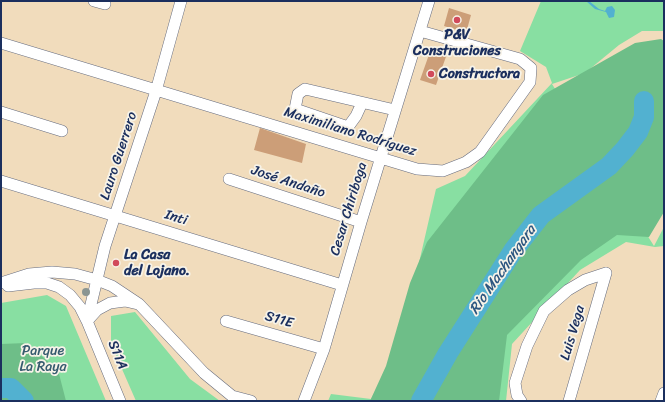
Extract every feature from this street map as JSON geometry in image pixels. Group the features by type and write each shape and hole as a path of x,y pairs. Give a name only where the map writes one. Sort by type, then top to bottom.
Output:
{"street":[{"name":"Lauro Guerrero","path":"87,321 116,215 156,90 181,1"},
{"name":"Cesar Chiriboga","path":"304,401 324,348 360,222 429,1"},
{"name":"Maximiliano Rodríguez","path":"1,44 381,156 417,168 430,171 444,170 466,162 480,152 530,82 531,68 520,59 420,31"},
{"path":"362,102 356,116 348,127 295,109 298,94 305,89 362,102 395,110"},
{"path":"1,112 62,131"},
{"name":"José Andaño","path":"229,179 360,222"},
{"name":"Inti","path":"1,181 342,285"},
{"path":"1,284 29,274 52,272 75,274 97,280 126,294 140,304 204,374 232,396 251,401"},
{"name":"Luis Vega","path":"521,401 517,395 515,383 527,346 544,311 568,290 585,280 606,273 569,401"},
{"name":"S11A","path":"1,288 34,282 47,283 59,287 70,295 80,307 87,321 120,401"},
{"path":"87,321 97,310 110,303 125,301 140,304"},
{"name":"S11E","path":"226,321 324,348"},
{"path":"661,401 664,393"}],"green space":[{"path":"541,1 664,1 664,31 642,31 619,45 585,73 552,84 654,246 664,227 664,246 655,247 626,242 580,270 512,344 506,401 328,401 331,394 371,399 400,345 436,189 465,176 552,83 546,67 520,51"},
{"path":"661,39 664,41 664,212 649,237 617,235 581,260 507,335 499,401 370,401 386,366 410,283 427,242 543,95 635,43"},
{"name":"Parque La Raya","path":"47,295 66,306 106,401 1,401 1,303"},
{"path":"135,312 190,379 220,401 136,401 111,344 111,316"},
{"path":"26,343 58,370 66,401 1,401 1,344"}],"water":[{"path":"586,1 589,1 599,9 605,11 607,7 612,6 615,10 614,17 609,18 606,12 595,9"}],"building":[{"name":"P&V Construciones","path":"449,8 471,15 466,33 444,26"},
{"path":"435,47 448,51 436,85 420,80 431,49"},
{"path":"260,128 306,144 302,163 254,150"}],"waterway":[{"name":"Rio Machangara","path":"421,401 448,353 513,251 541,215 609,166 625,149 638,132 644,117 644,101"},
{"name":"Rio Machangara","path":"1,388 11,388 24,401"}],"place":[{"name":"P&V Construciones","path":"457,20"},
{"name":"Constructora","path":"431,74"},
{"name":"La Casa del Lojano.","path":"116,263"}]}
